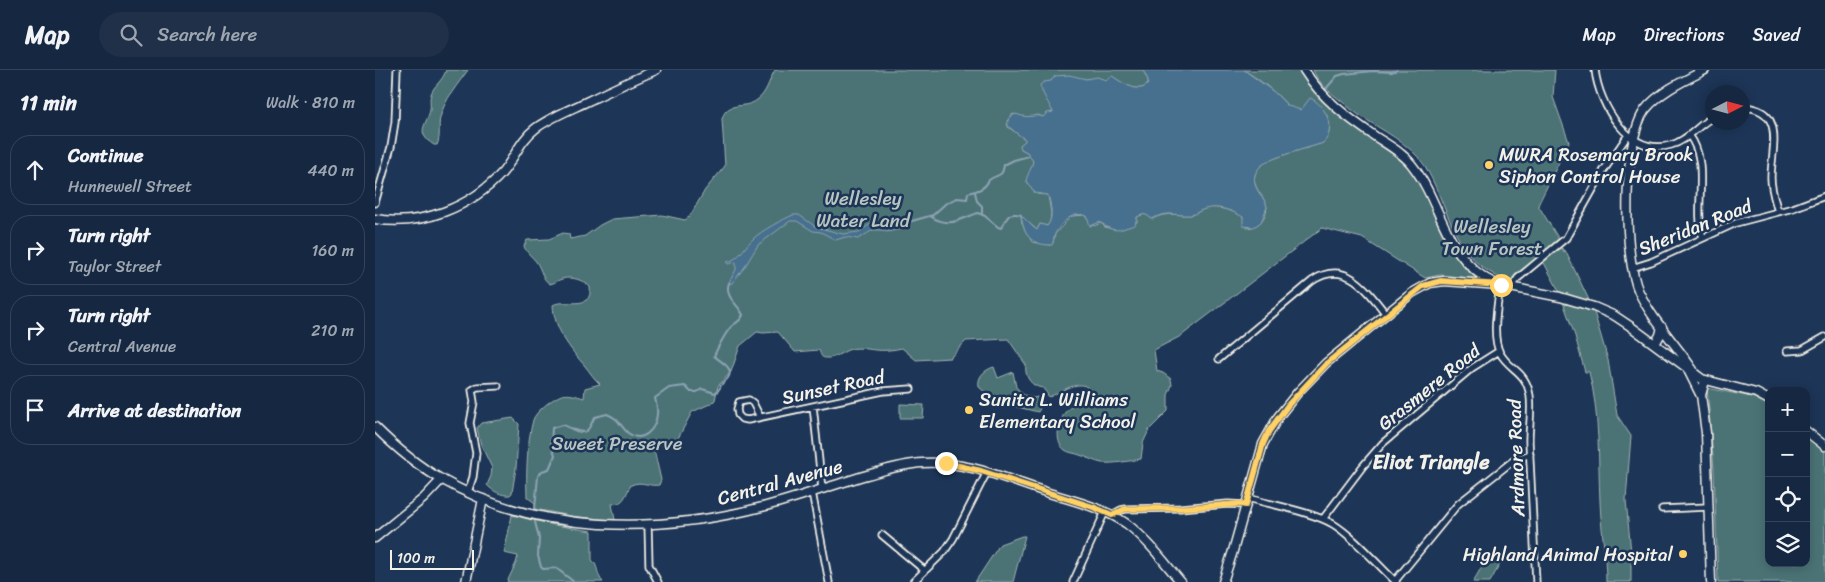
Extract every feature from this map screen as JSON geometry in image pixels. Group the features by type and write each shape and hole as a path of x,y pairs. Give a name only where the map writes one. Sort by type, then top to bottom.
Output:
{"main road":[{"path":"375,220 395,221 427,217 463,204 502,173 527,136 536,128 559,114 655,70"},
{"path":"1304,70 1319,91 1335,107 1408,160 1420,178 1449,237 1462,258 1479,274 1500,285"},
{"path":"1697,376 1640,294 1633,268 1627,189 1631,137 1649,106 1665,92 1705,70"},
{"path":"1223,582 1263,444 1269,431 1288,405 1318,371 1416,290 1433,282 1500,285 1560,297 1597,308 1620,319 1705,381 1756,393 1765,398"},
{"path":"1658,346 1662,327"},
{"path":"1658,346 1668,334"},
{"path":"1687,369 1701,397 1705,420 1711,582"},
{"path":"1701,397 1705,381"},
{"name":"Central Avenue","path":"375,428 408,457 442,479 483,499 570,522 607,525 648,524 731,514 885,470 917,463 954,464 987,472 1109,514 1141,536 1181,582"},
{"path":"1807,432 1825,446"},
{"path":"375,538 424,498 442,479"},
{"path":"466,582 483,499"}],"street":[{"path":"375,203 391,146 395,122 397,70"},
{"path":"1595,70 1598,86 1606,104 1631,137 1645,144 1665,147 1678,143 1705,123"},
{"path":"1750,108 1764,114 1773,128 1774,142 1771,179 1778,212"},
{"path":"1689,135 1695,145 1699,164 1703,238"},
{"path":"1511,287 1518,278 1566,238 1604,170 1631,137"},
{"name":"Sheridan Road","path":"1633,268 1651,262 1736,223 1800,206 1825,196"},
{"path":"1219,359 1312,281 1323,275 1338,274 1353,278 1365,288 1386,314"},
{"path":"1499,351 1496,330 1500,285"},
{"path":"1787,351 1802,350 1825,337"},
{"name":"Ardmore Road","path":"1499,351 1507,362 1523,376 1528,388 1531,406 1530,454 1536,582"},
{"name":"Grasmere Road","path":"1323,519 1383,443 1472,368 1499,351"},
{"path":"467,492 473,477 476,453 470,424 474,402 473,390 477,387 498,386"},
{"name":"Sunset Road","path":"760,417 886,390 911,388"},
{"path":"813,406 823,489"},
{"path":"1073,582 1109,514 1125,509 1180,508 1239,504 1247,501 1323,519 1341,530 1396,582 1455,507 1514,460 1530,454"},
{"path":"913,582 944,552 953,540 987,472"},
{"path":"812,492 829,582"},
{"path":"1662,509 1708,507"},
{"path":"648,524 649,565 659,582"},
{"path":"882,535 924,570"}],"green space":[{"path":"446,70 468,70 452,92 442,111 438,142 437,145 434,145 425,136 423,128 430,110 431,94"},
{"name":"Wellesley Water Land","path":"775,70 1143,70 1148,84 1140,88 1130,86 1112,76 1106,80 1059,76 1042,91 1053,112 1043,117 1038,115 1027,118 1013,114 1007,121 1008,127 1026,141 1020,145 1021,149 1027,152 1033,161 1028,183 1037,194 1048,195 1051,213 1050,222 1047,226 1040,224 1037,230 1021,216 1022,223 1032,242 1050,245 1053,243 1055,234 1071,216 1085,215 1094,226 1101,223 1110,229 1118,229 1137,222 1137,217 1142,215 1147,215 1152,219 1166,215 1190,215 1207,208 1216,208 1242,215 1247,228 1258,224 1265,215 1267,207 1254,181 1258,170 1273,159 1323,143 1330,127 1325,112 1314,101 1310,99 1301,110 1296,110 1244,70 1303,70 1316,88 1408,159 1469,269 1480,279 1440,275 1425,278 1362,238 1322,228 1181,336 1154,350 1157,371 1171,379 1172,385 1168,395 1168,411 1149,430 1143,443 1141,459 1112,463 1102,463 1068,452 1059,443 1058,433 1064,414 1083,400 1086,396 1087,387 1083,385 1073,386 1049,397 1043,388 1035,386 1029,380 1026,373 1026,365 1008,339 966,341 950,358 916,360 902,348 882,350 854,348 826,358 822,357 819,350 795,352 778,332 757,332 740,346 731,372 718,386 715,400 692,412 675,444 665,447 660,444 653,445 661,480 659,485 639,483 631,485 622,501 612,504 615,520 576,517 535,509 535,503 527,497 528,448 534,417 545,405 559,396 567,394 584,398 585,388 600,384 564,338 556,322 553,305 583,302 590,295 590,287 573,278 562,279 550,284 547,282 537,263 524,246 527,240 549,239 563,233 569,234 570,239 585,236 612,219 662,215 685,220 690,216 705,190 725,166 722,119 724,113 732,107 747,105 757,100 766,90"},
{"name":"Wellesley Town Forest","path":"1313,70 1555,70 1553,97 1569,142 1538,205 1560,241 1511,279 1499,278 1479,265 1452,226 1433,180 1419,158 1395,138 1356,113 1319,81"},
{"path":"1562,248 1564,252 1565,250 1590,302 1560,293 1543,261"},
{"path":"1563,302 1594,312 1608,360 1617,415 1631,436 1626,500 1631,552 1631,582 1606,582 1598,437 1593,388 1589,372 1585,372"},
{"path":"994,367 998,378 1013,372 1016,387 1024,395 1033,398 1038,397 1043,401 1038,412 1013,406 1000,400 1001,398 986,393 979,387 979,380 982,374"},
{"path":"1707,388 1752,397 1765,404 1765,567 1810,567 1810,439 1825,452 1825,582 1718,582 1714,469"},
{"path":"900,404 924,405 923,418 900,418"},
{"path":"513,418 519,424 516,468 512,493 504,495 497,493 487,485 492,468 481,445 477,428 481,423"},
{"path":"512,515 554,525 592,531 592,560 603,582 507,582 518,556 504,553"},
{"path":"1025,536 1013,582 975,582 1000,544"},
{"path":"1492,556 1496,556 1499,560 1499,566 1490,582 1473,582 1485,561"}],"water":[{"path":"1143,70 1244,70 1274,92 1288,106 1301,110 1310,98 1316,101 1328,118 1329,131 1327,138 1323,143 1273,159 1261,166 1254,178 1267,207 1261,222 1254,227 1243,226 1243,217 1239,215 1225,209 1215,208 1191,215 1167,214 1152,219 1147,215 1142,215 1137,217 1135,225 1117,230 1113,230 1100,222 1090,226 1087,216 1077,215 1068,218 1061,225 1055,234 1052,245 1045,245 1034,241 1024,229 1021,215 1037,230 1040,224 1047,226 1051,219 1050,203 1048,195 1035,193 1026,181 1033,161 1027,152 1021,149 1020,145 1025,139 1007,125 1010,117 1016,114 1043,117 1047,113 1053,112 1040,85 1051,81 1055,76 1069,75 1086,79 1097,77 1106,80 1112,76 1130,86 1140,88 1148,84"},
{"path":"793,215 799,215 816,227 843,234 859,232 872,223 884,223 883,216 890,220 893,226 898,225 901,229 887,232 873,230 858,239 845,237 836,240 821,232 813,231 797,221 790,221 758,245 744,268 732,283 728,284 736,270 736,262 728,264 727,262 738,256 762,232"}],"waterway":[{"path":"1325,90 1337,76 1344,74 1373,71 1392,72 1397,70"},
{"path":"900,228 905,223 933,215 945,204 957,198 967,199 968,193 983,188 989,180 1001,174 1004,165 1029,156"},
{"path":"975,192 977,201 982,206 982,214"},
{"path":"930,216 943,222 954,222 978,213 1001,228 1010,215 1021,215"},
{"path":"535,509 538,476 542,471 549,469 555,455 551,445 552,428 562,425 583,432 589,429 595,417 607,414 617,420 628,433 639,437 644,436 651,430 656,420 655,398 669,388 685,386 691,392 697,392 702,389 715,393 718,391 722,383 728,378 730,371 726,365 714,356 727,332 743,315 728,292 729,283"},
{"path":"535,522 539,538 538,556 541,567 543,569 556,568 574,582"}],"place":[{"name":"MWRA Rosemary Brook Siphon Control House","path":"1489,165"},
{"name":"Sunita L. Williams Elementary School","path":"969,410"},
{"name":"Highland Animal Hospital","path":"1683,554"}],"district":[{"name":"Eliot Triangle","path":"1431,462"}],"route":[{"path":"946,463 966,466 1093,507 1112,515 1125,509 1201,507 1228,504 1246,505 1263,444 1269,431 1298,392 1327,363 1423,286 1441,281 1501,285"}],"park label":[{"name":"Sweet Preserve","path":"617,443"}]}
